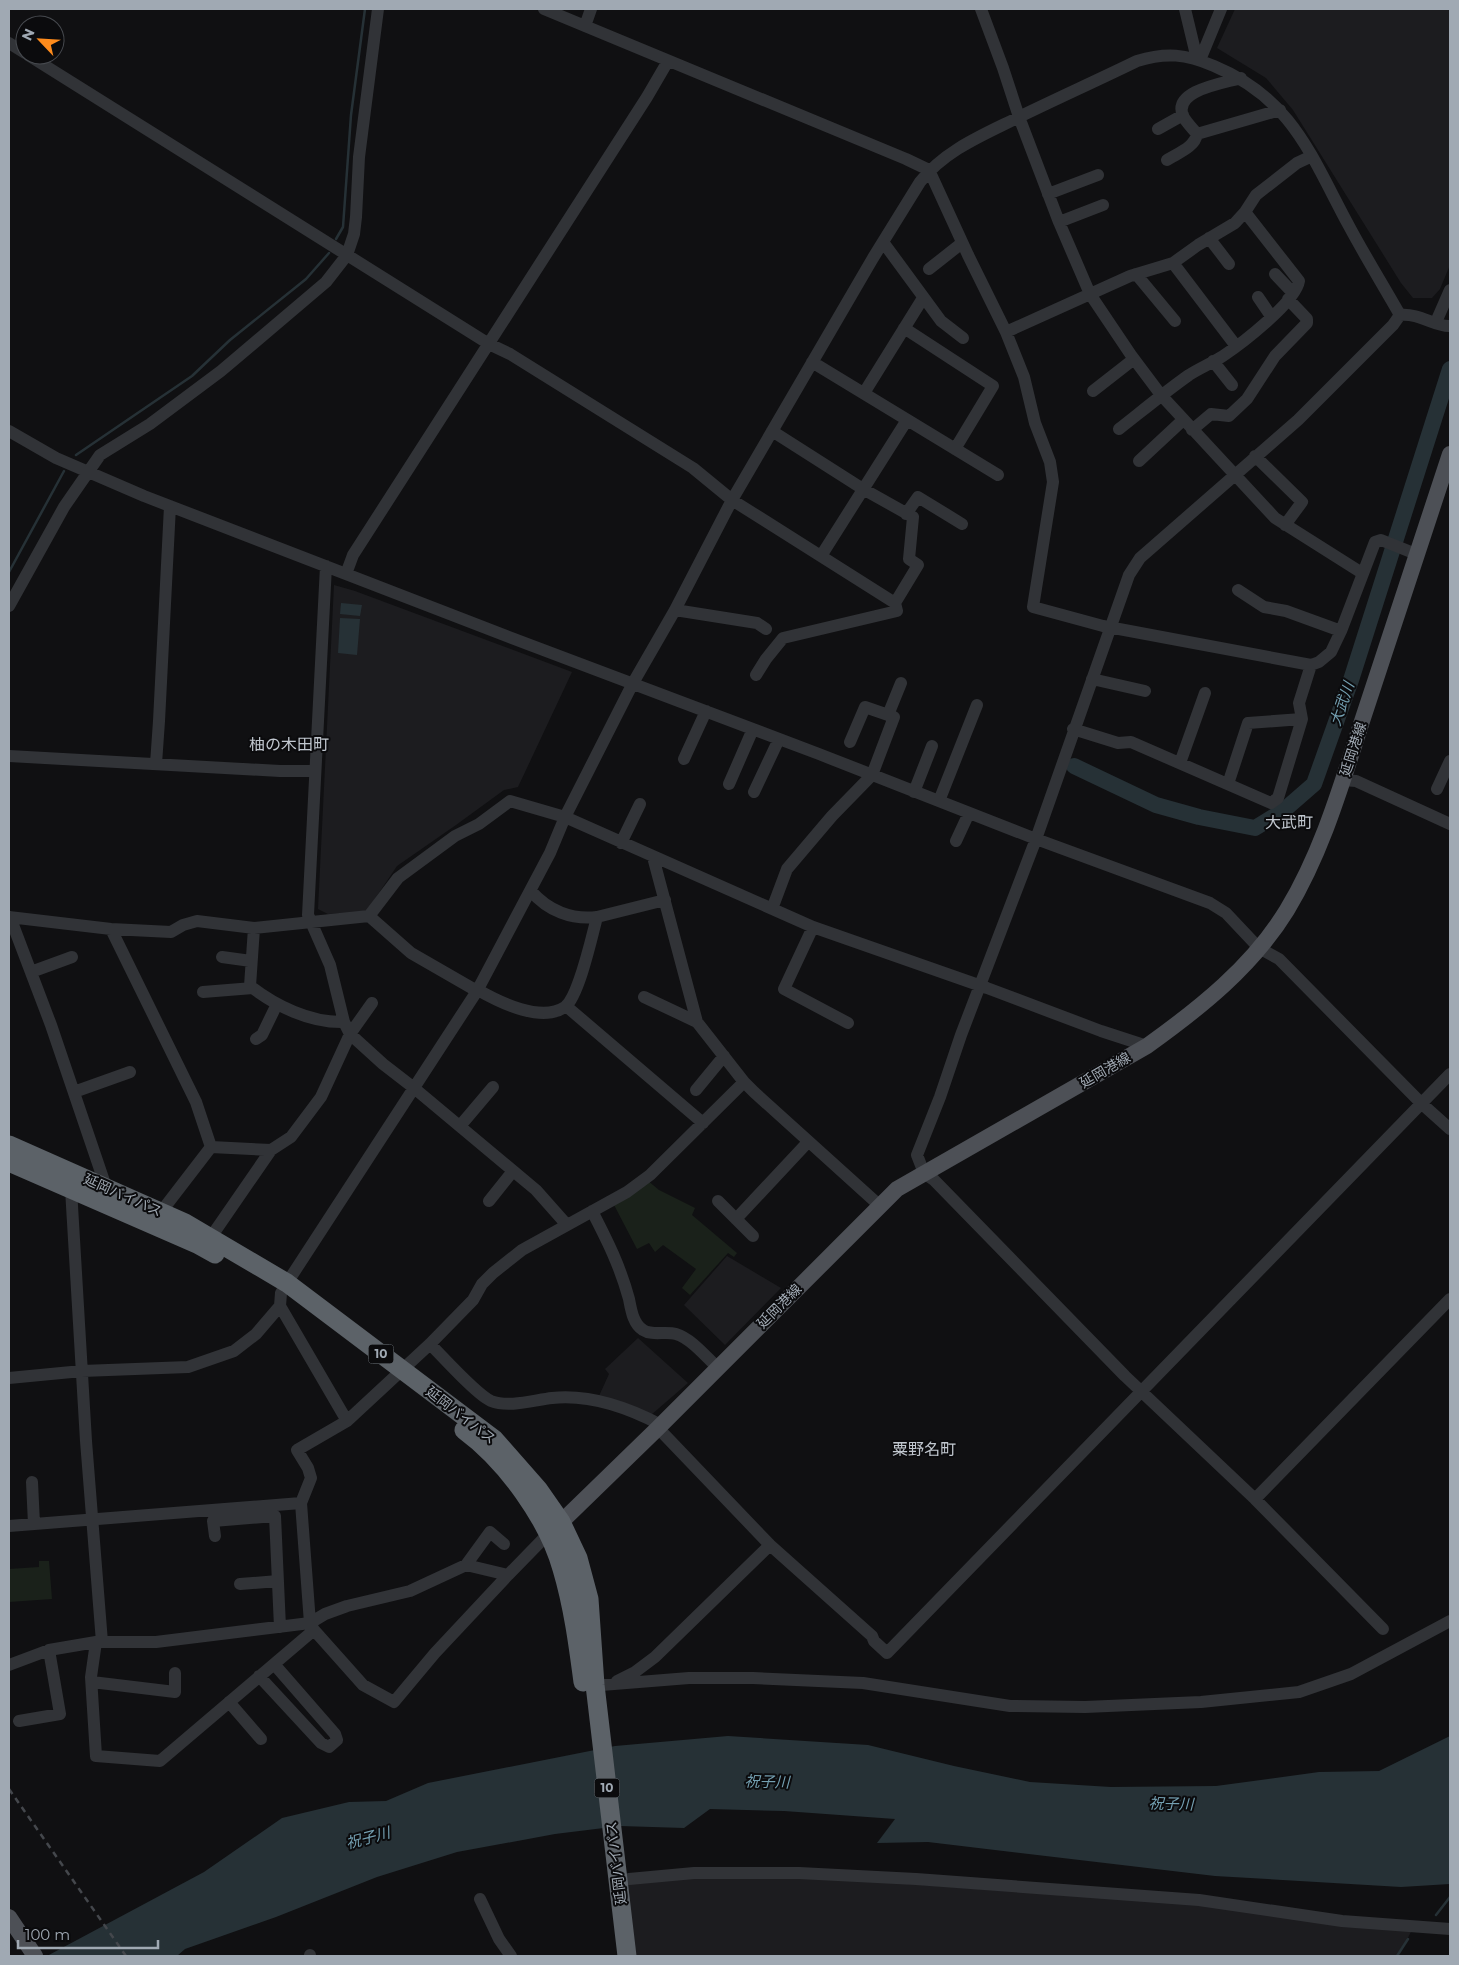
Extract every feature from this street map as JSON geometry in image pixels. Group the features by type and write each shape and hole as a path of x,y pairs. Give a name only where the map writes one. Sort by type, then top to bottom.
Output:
{"highway":[{"name":"延岡バイパス","path":"9,1145 185,1223 210,1238 283,1294 397,1374 468,1433 496,1460 554,1528 574,1618 594,1690 628,1956"},
{"name":"延岡バイパス","path":"9,1162 197,1244 283,1294"},
{"name":"延岡バイパス","path":"617,1956 618,1879"}],"main road":[{"name":"延岡港線","path":"554,1528 659,1427 897,1189 1147,1046 1222,989 1259,948 1286,911 1307,873 1320,844 1343,780 1450,454"},
{"path":"9,1917 35,1956"}],"street":[{"path":"9,606 64,507 100,455 166,413 221,371 326,282 347,255 354,234 359,157 378,9"},
{"path":"544,9 929,170 962,243 1006,332 1024,376 1035,423 1050,462 1053,482 1033,607 1111,627 1311,665 1319,662 1331,652 1375,542 1381,540 1416,554"},
{"path":"585,26 591,9"},
{"path":"980,9 1048,194 1090,294 1161,395 1275,518 1362,573"},
{"path":"1185,9 1198,59"},
{"path":"1198,59 1221,9"},
{"path":"9,1378 82,1371 188,1367 234,1352 256,1334 477,990 531,891 565,817 633,683 675,610 732,500 882,242 929,170 948,154 1019,117 1137,61 1151,56 1170,54 1198,59 1241,78 1265,95 1280,110 1300,136 1312,156 1400,315"},
{"path":"346,574 353,555 647,97 668,61"},
{"path":"44,65 489,344 510,354 693,468 732,500 895,603 897,611 783,638 756,675"},
{"path":"1197,134 1183,115 1183,101 1194,92 1241,78"},
{"path":"1197,134 1280,110"},
{"path":"1158,129 1183,115"},
{"path":"1168,160 1193,144 1197,134"},
{"path":"1006,332 1136,274 1173,263 1235,223 1256,195 1297,163 1312,156"},
{"path":"1048,194 1098,175"},
{"path":"1059,222 1102,205"},
{"path":"1119,429 1161,395 1236,346 1271,316 1298,287 1299,281 1245,212"},
{"path":"1209,238 1229,264"},
{"path":"882,242 941,321 963,338"},
{"path":"929,269 962,243"},
{"path":"1173,263 1236,346"},
{"path":"1136,274 1175,321"},
{"path":"1192,430 1211,414 1229,416 1247,399 1275,356 1307,323 1308,319 1275,274"},
{"path":"1383,1628 1255,1499 1142,1392 934,1180 924,1173 917,1155 1036,839 1073,729 1129,575 1140,558 1298,420 1393,325 1400,315 1409,314 1443,325 1450,290"},
{"path":"1258,297 1271,316"},
{"path":"864,393 923,298"},
{"path":"904,328 993,386 955,449"},
{"path":"1093,391 1134,358"},
{"path":"1213,361 1232,385"},
{"path":"812,362 998,475"},
{"path":"821,556 907,420"},
{"path":"1139,461 1183,420"},
{"path":"772,430 863,489 913,517 909,559 918,565 895,603"},
{"path":"9,431 88,474 1036,839 1210,903 1226,913 1259,948 1279,959 1421,1103 1450,1129"},
{"path":"1255,456 1302,502 1285,525"},
{"path":"906,514 918,497 962,524"},
{"path":"156,764 160,721 170,506"},
{"path":"326,566 308,915 330,965 344,1022 350,1034 383,1064 536,1190 567,1225"},
{"path":"1238,590 1264,607 1286,611 1341,631"},
{"path":"675,610 757,623 766,629"},
{"path":"1073,729 1118,743 1131,742 1271,803 1278,798 1302,718 1299,703 1311,665"},
{"path":"1092,679 1145,690"},
{"path":"888,715 901,683"},
{"path":"1180,763 1205,693"},
{"path":"939,801 977,705"},
{"path":"772,909 787,869 832,816 872,775 894,717 865,707 850,742"},
{"path":"684,759 706,711"},
{"path":"1228,784 1248,723 1302,718"},
{"path":"729,784 753,729"},
{"path":"754,792 779,739"},
{"path":"914,792 932,746"},
{"path":"9,756 280,771 315,771"},
{"path":"1437,789 1450,761"},
{"path":"1343,780 1356,782 1450,824"},
{"path":"369,916 398,878 455,836 479,824 510,801 565,817 813,927 980,986 1101,1032 1147,1046"},
{"path":"622,842 640,804"},
{"path":"956,840 969,813"},
{"path":"653,857 697,1022 744,1082 879,1205"},
{"path":"531,891 547,906 567,915 586,919 665,900"},
{"path":"106,1187 74,1092 9,917 111,929 171,932 183,925 197,921 254,928 369,916 411,953 504,1003 538,1012 558,1010 566,1006 588,960 597,917"},
{"path":"813,927 784,989 848,1023"},
{"path":"254,928 250,986 277,1004 310,1017 329,1022 344,1022"},
{"path":"111,929 196,1102 211,1147"},
{"path":"30,972 72,957"},
{"path":"222,957 251,961"},
{"path":"203,992 253,988"},
{"path":"644,997 697,1022"},
{"path":"210,1238 271,1150 291,1137 321,1097 350,1034 372,1003"},
{"path":"256,1039 262,1035 277,1004"},
{"path":"566,1006 703,1123"},
{"path":"696,1090 724,1056"},
{"path":"74,1092 130,1072"},
{"path":"430,1344 478,1391 492,1402 512,1403 576,1397 595,1399 645,1417 659,1427 770,1546 872,1636 874,1641 887,1653 1450,1074"},
{"path":"554,1528 508,1574 394,1702 363,1685 312,1626 301,1504 311,1478 308,1468 296,1450 347,1422 430,1344 473,1300 482,1284 493,1273 522,1250 627,1192 650,1175 744,1082"},
{"path":"460,1126 493,1087"},
{"path":"736,1218 808,1142"},
{"path":"211,1147 271,1150"},
{"path":"161,1212 211,1147"},
{"path":"489,1201 513,1171"},
{"path":"71,1189 99,1642 92,1682 96,1756 160,1761 274,1664 325,1614 347,1606 410,1591 466,1565 490,1532 504,1544"},
{"path":"718,1201 753,1236"},
{"path":"592,1211 614,1252 633,1316 639,1327 647,1332 674,1334 683,1337 718,1368"},
{"path":"283,1294 347,1422"},
{"path":"1255,1499 1450,1299"},
{"path":"32,1482 34,1524"},
{"path":"9,1526 301,1504"},
{"path":"215,1536 213,1521 275,1516 280,1627"},
{"path":"594,1690 635,1672 655,1657 770,1546"},
{"path":"466,1565 508,1574"},
{"path":"240,1584 278,1580"},
{"path":"594,1690 689,1678 753,1678 863,1683 1010,1706 1085,1707 1201,1702 1299,1692 1351,1674 1450,1621"},
{"path":"9,1665 50,1650 99,1642 156,1642 280,1627 312,1626"},
{"path":"19,1721 60,1714 50,1650"},
{"path":"259,1676 321,1743 329,1747 337,1740 335,1734 274,1664"},
{"path":"92,1682 175,1692 175,1673"},
{"path":"229,1702 261,1739"},
{"path":"618,1879 694,1873 799,1873 916,1879 1200,1900 1342,1921 1450,1929"},
{"path":"480,1900 498,1939 511,1956"}],"shaded area":[{"path":"1235,9 1450,9 1450,265 1440,289 1432,298 1413,298 1401,283 1293,110 1266,78 1217,48"},
{"path":"334,585 355,591 572,672 518,787 504,790 397,866 366,912 328,914 318,909"},
{"path":"647,1180 659,1190 695,1208 692,1215 737,1253 734,1257 728,1253 690,1295 682,1288 696,1269 663,1245 655,1252 649,1243 637,1249 613,1203"},
{"path":"727,1256 781,1288 725,1345 684,1305"},
{"path":"638,1338 688,1383 651,1415 599,1396 609,1374 605,1369"},
{"path":"39,1561 49,1561 52,1599 9,1602 9,1569 39,1567"},
{"path":"688,1877 851,1880 1221,1906 1412,1930 1398,1956 636,1956 627,1886 630,1882"}],"water":[{"path":"341,603 362,605 360,616 340,614"},
{"path":"340,618 360,619 357,655 338,653"},
{"name":"祝子川","path":"728,1736 868,1745 1030,1782 1111,1787 1216,1786 1319,1772 1379,1771 1450,1736 1450,1884 1401,1887 1215,1876 928,1842 877,1843 895,1819 784,1811 710,1809 684,1828 620,1826 555,1834 457,1852 377,1877 276,1917 185,1949 177,1956 47,1956 204,1872 282,1818 349,1802 386,1801 428,1783 615,1746"}],"waterway":[{"path":"336,239 343,227 351,115 365,9"},
{"path":"76,455 192,376 230,340 306,279 329,253"},
{"name":"大武川","path":"1074,766 1156,805 1199,817 1255,828 1283,811 1314,784 1351,680 1450,369"},
{"path":"9,572 64,471"},
{"path":"1436,1915 1450,1897"},
{"path":"1397,1956 1408,1939"}],"railway":[{"path":"9,1789 126,1956"}],"district":[{"name":"柚の木田町","path":"289,744"},
{"name":"大武町","path":"1289,822"},
{"name":"粟野名町","path":"924,1449"}]}
